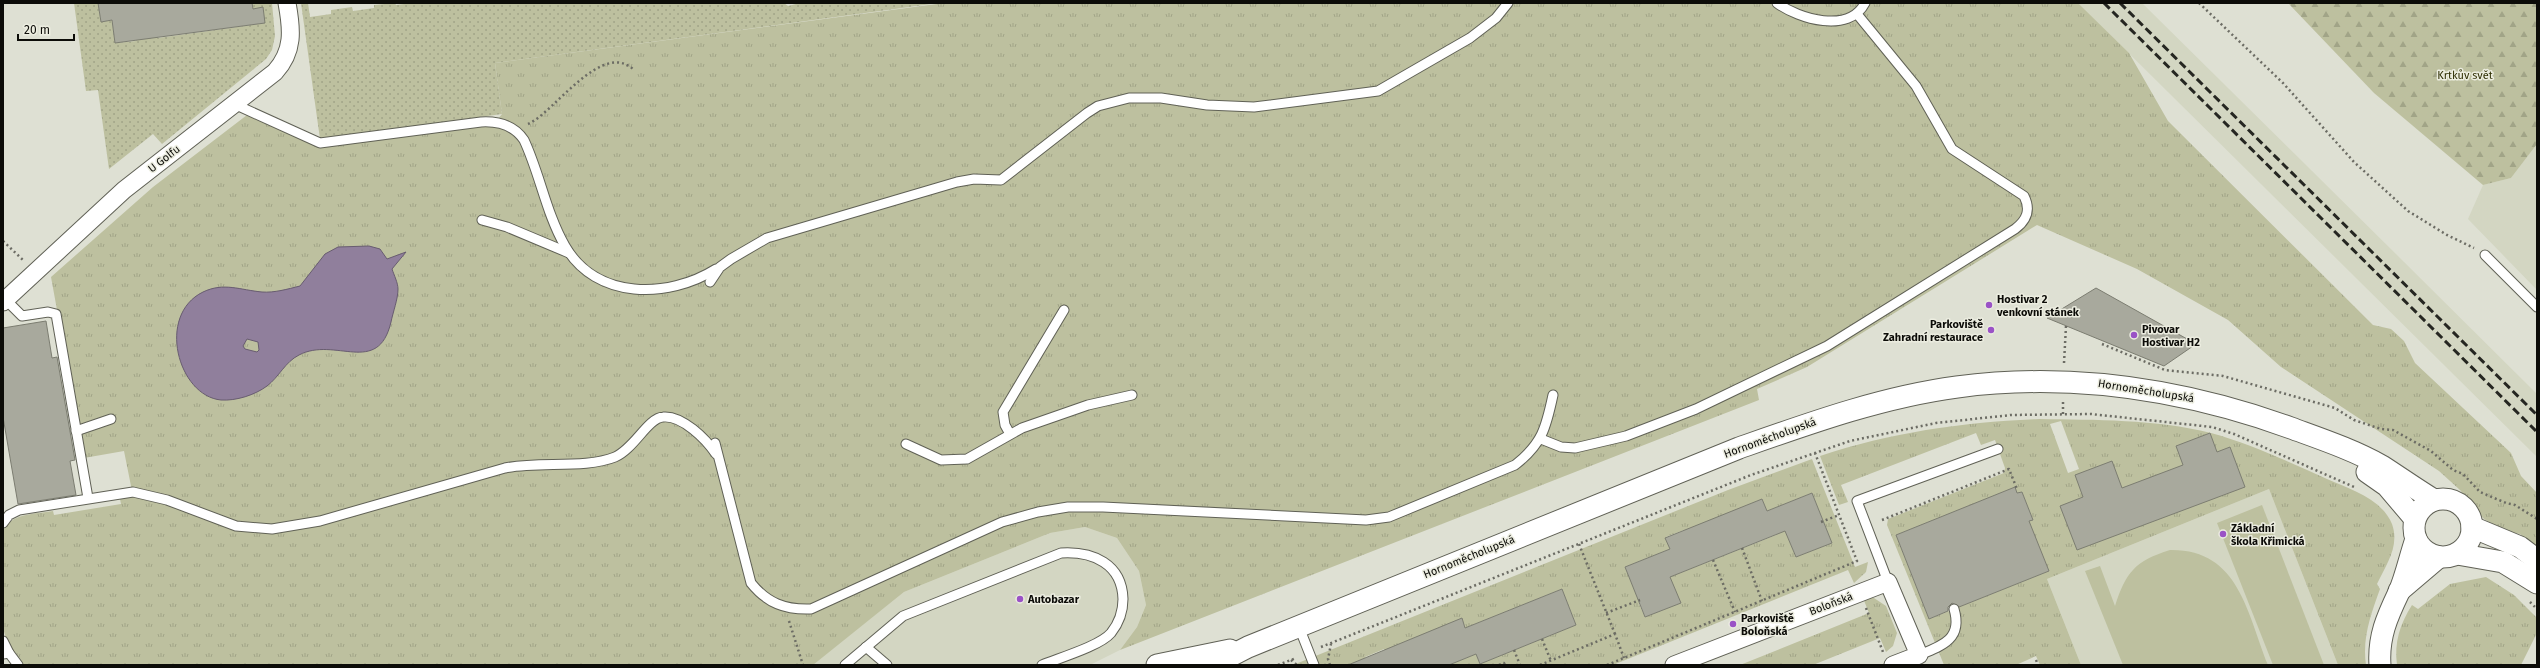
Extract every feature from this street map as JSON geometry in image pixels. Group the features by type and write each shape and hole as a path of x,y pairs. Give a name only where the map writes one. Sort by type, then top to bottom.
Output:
{"street":[{"name":"U Golfu","path":"5,301 124,190 275,72 288,53 291,34 288,3"},
{"name":"Hornoměcholupská","path":"1213,665 1248,647 1739,448 1816,421 1874,404 1954,387 2023,381 2089,382 2140,388 2244,411 2317,437 2381,466 2434,500 2450,500 2459,504 2467,512 2472,527"},
{"name":"Hornoměcholupská","path":"2317,437 2387,486 2415,529 2425,551 2503,562 2537,583"},
{"path":"2380,665 2379,648 2382,628 2399,591 2422,508 2434,500"},
{"path":"2399,591 2468,542 2472,527 2520,547 2537,560"},
{"path":"1888,582 1921,660 1889,661"},
{"name":"Boloňská","path":"1674,665 1888,582"},
{"name":"Hornoměcholupská","path":"1157,665 1248,647"}],"lane":[{"path":"482,220 506,227 569,253 598,278 627,288 653,291 679,286 706,276 720,268 746,249 791,230 957,182 974,179 1001,180 1087,113 1098,106 1114,100 1146,97 1254,107 1378,91 1470,38 1496,18 1508,3"},
{"path":"1776,3 1801,15 1818,19 1842,20 1857,14 1865,3"},
{"path":"1541,439 1561,447 1575,448 1626,436 1696,409 1827,346 2015,229 2025,220 2028,208 2024,196 1952,149 1916,86 1857,14"},
{"path":"234,104 320,143 482,122 500,123 510,127 520,134 528,148 550,211 569,253"},
{"path":"2485,255 2537,307"},
{"path":"710,282 720,268"},
{"path":"5,301 22,316 48,312 56,314 88,498"},
{"path":"1010,434 1003,418 1006,404 1064,310"},
{"path":"906,444 935,458 955,461 967,459 1010,434 1088,405 1132,395"},
{"path":"715,443 751,583 766,598 787,608 810,608 822,605 1002,522 1038,512 1068,507 1366,520 1389,517 1514,465 1531,452 1541,439 1553,395"},
{"path":"3,523 9,515 19,510 124,492 137,493 167,500 236,526 261,529 284,528 320,521 505,468 524,464 607,460 628,450 651,422 661,417 672,418 697,433 712,448 720,463"},
{"path":"76,431 111,420"},
{"path":"1888,582 1857,501 1998,449"},
{"path":"845,665 903,616 1061,553 1078,552 1095,556 1108,564 1118,576 1122,590 1123,607 1118,622 1110,634 1097,642 1042,665"},
{"path":"1921,660 1943,646 1952,635 1956,626 1954,608"},
{"path":"1299,627 1314,665"},
{"path":"3,641 6,653 18,665"},
{"path":"866,646 887,665"}],"path":[{"path":"2199,3 2283,83 2354,162 2408,211 2447,235 2465,242 2485,255"},
{"path":"510,127 530,124 573,85 602,66 620,64 630,65 634,70"},
{"path":"1278,665 1751,475 1850,441 1936,423 2011,415 2091,414 2212,427 2241,437 2355,488"},
{"path":"1607,665 1857,561 1815,453"},
{"path":"1882,520 2009,469 2017,489"},
{"path":"1821,522 1839,515"},
{"path":"1579,544 1624,658"},
{"path":"1742,548 1762,600"},
{"path":"1713,560 1734,612"},
{"path":"1860,593 1889,661"},
{"path":"1606,614 1640,600"},
{"path":"787,608 789,621 803,665"},
{"path":"1540,665 1615,634"},
{"path":"1542,639 1551,661"},
{"path":"1330,665 1328,659 1331,643"},
{"path":"1514,650 1520,665"},
{"path":"1290,660 1297,665"},
{"path":"2036,660 2038,665"},
{"path":"1499,665 1504,663 1505,665"}],"shaded area":[{"path":"2078,3 2142,3 2399,257 2537,394 2537,457"},
{"path":"2537,144 2537,290 2468,219 2483,185 2511,178"},
{"path":"369,246 380,249 387,259 406,252 392,269 397,282 398,293 391,322 385,338 376,348 366,352 313,350 299,355 294,358 267,386 245,397 221,400 206,395 193,385 184,370 178,353 177,335 180,318 189,303 203,292 211,289 225,287 267,292 300,286 325,254 338,247","holes":["247,339 258,342 259,350 257,352 245,349 243,346"]},
{"name":"Základní škola Křimická","path":"2269,489 2338,665 2081,665 2047,579"},
{"name":"Autobazar","path":"1085,527 1117,538 1139,571 1146,605 1137,627 1120,650 1090,665 812,665 904,592 1050,533"}],"green space":[{"path":"74,3 98,3 101,22 112,20 115,43 136,41 136,37 157,34 158,38 264,23 263,8 253,9 252,3 272,3 275,36 272,50 266,59 162,144 153,134 109,169 98,90 86,91"},
{"path":"301,3 308,3 310,17 331,14 331,10 352,7 353,11 374,8 374,5 395,3 396,5 412,3 784,3 788,6 800,3 939,3 495,63 502,114 320,139"},
{"path":"944,3 2078,3 2129,53 2168,121 2373,325 2391,329 2404,341 2415,363 2511,453 2521,476 2537,493 2537,548 2520,534 2504,531 2484,519 2460,490 2439,471 2281,367 2228,320 2137,269 2037,225 1807,367 1757,389 1759,400 1120,650 1137,627 1146,605 1139,571 1117,538 1085,527 1050,533 904,592 813,665 21,665 9,646 5,637 3,626 3,532 6,526 17,518 31,514 53,511 54,515 121,504 120,499 133,496 124,451 84,458 51,277 153,187 247,115 320,147 494,124 502,114 495,63"},
{"name":"Krtkův svět","path":"2288,3 2537,3 2537,144 2511,178 2483,185 2374,93"},
{"path":"2039,419 2125,421 2190,428 2241,442 2355,491 2373,501 2387,515 2392,524 2394,540 2391,555 2377,584 2380,589 2366,636 2366,665 2338,665 2269,489 2047,579 2081,665 2040,665 2036,656 2016,665 1944,665 1887,525 1888,519 2004,473 2005,468 1995,440 1981,445 1976,433 1841,485 1848,502 1839,505 1820,456 1901,435 1956,426 2011,420","holes":["2061,421 2079,469 2068,473 2050,424","2015,488 2017,493 2022,492 2033,520 2028,521 2049,571 1929,619 1896,535"]},
{"path":"1812,459 1855,567 1868,562 1866,572 1854,583 1848,570 1613,665 1449,665 1476,654 1480,664 1576,625 1562,589 1465,628 1462,619 1385,651 1384,649 1365,657 1368,665 1293,665 1728,490","holes":["1812,493 1832,543 1796,557 1788,538 1786,526 1776,535 1680,573 1666,574 1680,603 1645,617 1639,604 1641,603 1625,567 1670,549 1666,537 1684,530 1685,532 1762,499 1767,511"]},
{"path":"2262,505 2324,665 2273,665 2217,523"},
{"path":"2170,550 2193,553 2211,560 2226,572 2246,605 2268,665 2123,665 2085,571 2100,566 2115,606 2123,584 2134,569 2148,559"},
{"path":"2486,577 2514,595 2537,618 2537,633 2521,665 2397,665 2397,641 2401,626 2412,605 2418,609 2450,584"},
{"path":"1863,598 1874,598 1886,606 1897,633 1893,646 1886,652 1880,638 1813,665 1740,665 1869,613"}],"building":[{"path":"98,3 252,3 253,9 263,7 265,23 115,43 112,20 101,22"},
{"name":"Pivovar Hostivar H2","path":"2096,288 2196,344 2164,366 2047,318"},
{"path":"46,321 52,358 57,357 75,460 70,461 76,495 18,504 3,417 3,328"},
{"path":"2210,433 2217,452 2230,447 2245,487 2077,550 2060,506 2083,497 2075,475 2112,461 2122,488 2183,465 2176,446"},
{"path":"2015,487 2017,493 2022,492 2033,520 2029,521 2049,571 1959,607 1952,603 1948,607 1948,611 1929,619 1896,535"},
{"path":"1812,493 1832,543 1796,557 1785,531 1670,577 1681,603 1645,617 1625,567 1670,549 1665,538 1762,499 1767,511"},
{"path":"1562,589 1576,625 1480,664 1476,654 1449,665 1348,665 1462,618 1465,628"}],"railway":[{"path":"2104,3 2537,432"},
{"path":"2120,3 2537,415"}],"place":[{"name":"Hostivar 2 venkovní stánek","path":"1989,305"},
{"name":"Parkoviště Zahradní restaurace","path":"1991,330"},
{"name":"Pivovar Hostivar H2","path":"2134,335"},
{"name":"Základní škola Křimická","path":"2223,534"},
{"name":"Autobazar","path":"1020,599"},
{"name":"Parkoviště Boloňská","path":"1733,624"}]}
